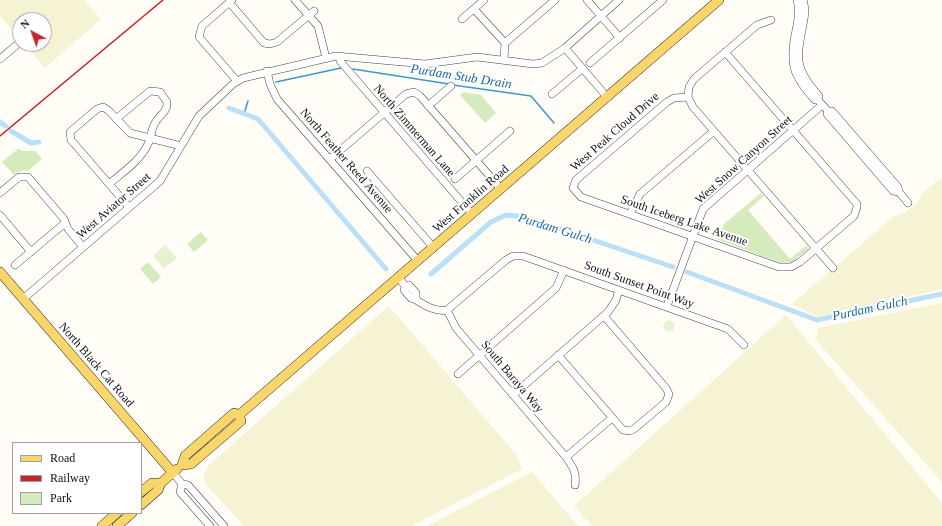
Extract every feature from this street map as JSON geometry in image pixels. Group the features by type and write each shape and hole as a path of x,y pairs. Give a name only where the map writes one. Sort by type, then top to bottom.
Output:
{"main road":[{"name":"West Franklin Road","path":"142,504 158,490 161,483 182,465 185,456 190,451 234,413 239,415 719,0"},
{"name":"North Black Cat Road","path":"0,272 173,473"},
{"name":"West Franklin Road","path":"142,491 152,483 161,483"},
{"path":"102,526 116,514"},
{"path":"117,526 131,514"}],"street":[{"path":"295,0 311,13 320,31 326,58"},
{"path":"462,19 484,0"},
{"path":"505,43 555,0"},
{"path":"587,0 620,38"},
{"path":"311,13 277,42 270,44 264,42 230,1 202,26 199,33 200,40 237,81 249,75 326,58 347,57 425,64 477,57 533,64 542,63 565,48 619,0"},
{"path":"590,63 663,0"},
{"path":"797,0 799,15 792,50 792,61 798,80 815,100 820,102 828,111 827,114 894,191 899,192 908,203"},
{"path":"803,0 805,15 798,51 798,61 804,77 819,96 820,102"},
{"path":"474,9 505,43 504,60"},
{"path":"771,20 757,24 694,79 689,87 688,96 692,107 833,268"},
{"path":"565,48 607,97"},
{"path":"0,59 12,49"},
{"path":"725,52 855,201 857,207 854,216 816,248"},
{"name":"North Zimmerman Lane","path":"340,61 472,214"},
{"path":"552,94 582,69"},
{"name":"North Feather Reed Avenue","path":"267,71 270,84 278,99 418,261"},
{"name":"West Aviator Street","path":"23,299 160,181 199,116 237,81"},
{"path":"428,106 451,86"},
{"path":"109,184 140,156 151,139 155,123 166,109 167,104 161,94 155,91 148,92 116,119"},
{"path":"330,159 406,94 414,92 420,96 501,189"},
{"name":"West Peak Cloud Drive","path":"573,188 576,180 667,102 674,98 688,96"},
{"name":"West Snow Canyon Street","path":"667,306 703,209 794,130 820,102"},
{"path":"129,207 71,140 69,135 72,130 92,113 102,107 108,110 130,133 181,146"},
{"path":"455,179 510,131"},
{"path":"630,214 640,194 714,131"},
{"path":"367,171 434,247"},
{"path":"0,192 19,177 28,177 64,219 65,223 83,247"},
{"name":"South Iceberg Lake Avenue","path":"573,188 581,197 779,267 791,267 800,262 816,248"},
{"path":"0,215 32,252"},
{"path":"15,265 65,223"},
{"name":"South Sunset Point Way","path":"447,310 506,260 513,256 520,256 667,306 728,329 744,345"},
{"path":"458,374 556,288 564,270"},
{"path":"398,278 406,287 404,290 411,298 428,308 441,311 447,310"},
{"path":"513,395 604,316 612,307 619,290"},
{"name":"South Baraya Way","path":"447,310 456,328 566,457 574,468 576,477 575,485"},
{"path":"558,355 620,428 626,431 634,429 666,402 668,394 666,388 604,316"},
{"path":"566,457 612,418"},
{"path":"173,473 182,484 188,485 224,526"},
{"path":"182,484 180,492 210,526"}],"shaded area":[{"path":"0,0 84,0 101,19 45,68 31,52 52,52 52,12 12,12 12,30 0,16"},
{"path":"942,177 942,289 818,317 792,304 893,217 904,213 919,201 922,193"},
{"path":"942,303 942,482 816,340 818,328"},
{"path":"389,306 518,457 522,469 411,526 244,526 205,484 204,474 210,464"},
{"path":"786,315 942,503 942,526 592,526 574,506"},
{"path":"532,472 578,526 427,526"}],"green space":[{"path":"463,92 481,95 496,113 485,123 460,95"},
{"path":"19,148 21,151 35,151 42,159 28,171 23,170 14,175 2,162"},
{"path":"761,193 764,196 748,210 790,259 807,245 808,249 792,262 781,263 718,240 724,224"},
{"path":"201,232 208,240 194,252 187,244"},
{"path":"165,245 177,258 164,269 153,256"},
{"path":"148,262 161,277 153,284 140,269"},
{"path":"667,321 671,321 673,322 673,330 667,331 664,328 664,324"}],"waterway":[{"name":"Purdam Stub Drain","path":"276,82 341,68"},
{"name":"Purdam Stub Drain","path":"353,69 449,84"},
{"name":"Purdam Stub Drain","path":"453,85 531,96 554,123"},
{"name":"Purdam Stub Drain","path":"244,114 248,101"},
{"name":"Purdam Gulch","path":"229,108 258,119 386,269"},
{"name":"Purdam Gulch","path":"0,122 6,126"},
{"name":"Purdam Gulch","path":"11,131 31,143 39,142"},
{"name":"Purdam Gulch","path":"431,274 491,222 506,215 525,217 673,267"},
{"name":"Purdam Gulch","path":"687,272 817,320 942,294"}],"railway":[{"path":"0,136 163,0"}]}
